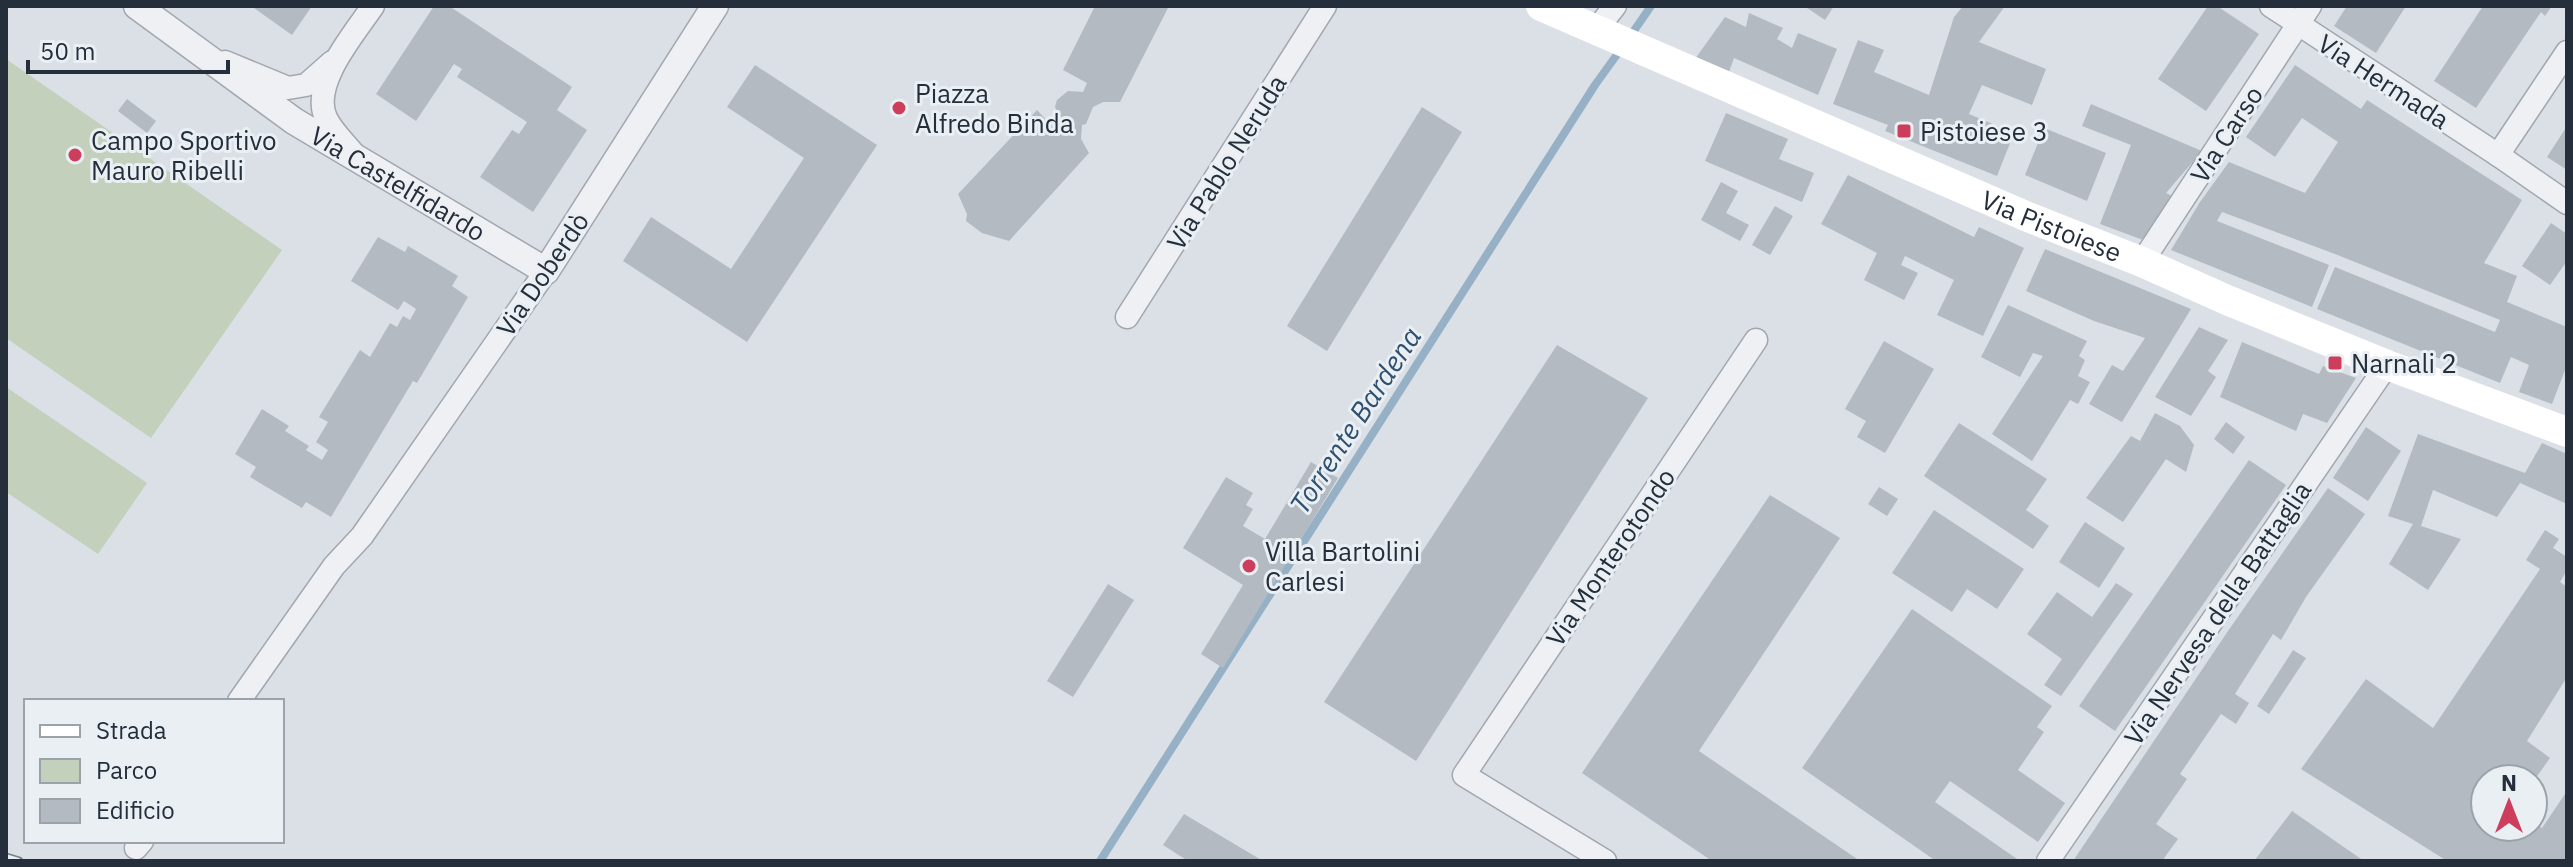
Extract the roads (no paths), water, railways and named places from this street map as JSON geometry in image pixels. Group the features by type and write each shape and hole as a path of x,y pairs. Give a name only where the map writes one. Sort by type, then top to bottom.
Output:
{"main road":[{"name":"Via Pistoiese","path":"1541,6 2014,211 2387,365 2558,422"}],"street":[{"name":"Via Castelfidardo","path":"137,6 294,121 546,271"},
{"path":"359,159 326,118 324,88 339,56 373,6"},
{"name":"Via Doberdò","path":"240,699 334,566 362,536 546,271 715,6"},
{"name":"Via Pablo Neruda","path":"1127,317 1325,6"},
{"path":"1605,33 1615,6"},
{"name":"Via Hermada","path":"2271,6 2304,15 2567,203"},
{"name":"Via Carso","path":"2142,262 2304,15"},
{"path":"198,50 288,88 306,85 339,56"},
{"path":"2498,155 2567,52"},
{"name":"Via Monterotondo","path":"1605,861 1464,775 1756,340"},
{"name":"Via Nervesa della Battaglia","path":"2048,861 2387,365"}],"waterway":[{"name":"Torrente Bardena","path":"1629,38 1651,6"},
{"name":"Torrente Bardena","path":"1100,861 1595,85 1621,49"}],"railway":[{"path":"6,857 19,861"}],"place":[{"name":"Piazza Alfredo Binda","path":"899,108"},
{"name":"Pistoiese 3","path":"1904,131"},
{"name":"Campo Sportivo Mauro Ribelli","path":"75,155"},
{"name":"Narnali 2","path":"2335,363"},
{"name":"Villa Bartolini Carlesi","path":"1249,566"}]}
